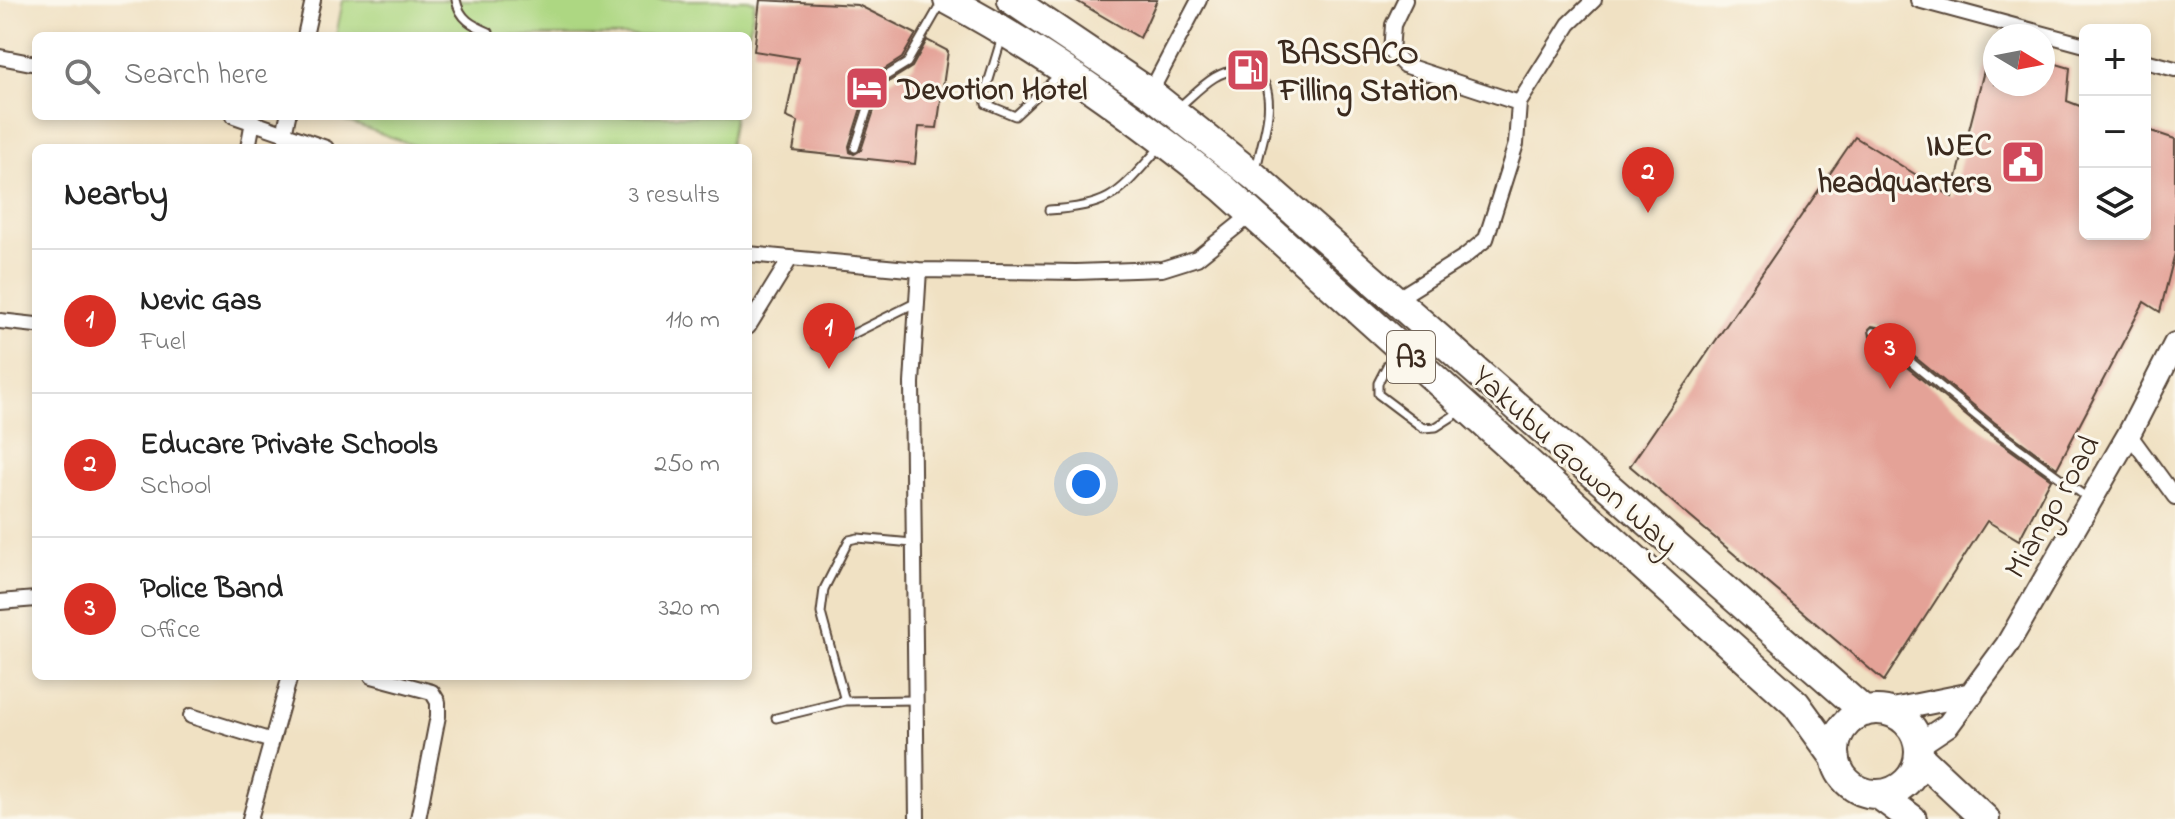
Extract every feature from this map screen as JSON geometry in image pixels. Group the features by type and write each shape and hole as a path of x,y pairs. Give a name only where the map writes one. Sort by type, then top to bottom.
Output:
{"highway":[{"name":"Yakubu Gowon Way","path":"946,0 1004,31 1065,70 1165,141 1252,214 1796,704 1836,759"},
{"name":"Yakubu Gowon Way","path":"1012,0 1150,93 1254,176 1876,712"},
{"path":"1912,819 1878,794 1866,792 1846,780 1836,759 1839,735 1854,717 1876,712 1908,724 1918,751 1985,819"},
{"path":"1878,794 1900,787 1915,769 1918,751"}],"main road":[{"name":"Miango road","path":"1918,751 1948,725 2007,645 2129,434 2175,344"},
{"path":"1876,712 1972,694"}],"street":[{"path":"306,32 313,0"},
{"path":"1150,93 1199,0"},
{"path":"1405,0 1393,25 1391,52 1404,65 1519,103"},
{"path":"1395,300 1464,257 1486,239 1516,144 1519,103 1569,24 1594,0"},
{"path":"1918,0 2079,43"},
{"path":"0,57 32,63"},
{"path":"2151,63 2175,69"},
{"path":"249,120 314,144"},
{"path":"284,134 287,120"},
{"path":"249,144 253,121"},
{"path":"752,254 919,270 1076,272 1162,269 1197,258 1252,214"},
{"path":"752,321 790,259"},
{"path":"917,819 912,383 919,270"},
{"path":"0,321 32,325"},
{"path":"2129,434 2175,497"},
{"path":"0,602 32,599"},
{"path":"250,819 289,680"},
{"path":"402,680 432,692 438,702 418,819"},
{"path":"191,716 272,741"}],"lane":[{"path":"456,0 468,23 489,32"},
{"path":"855,148 875,86 907,63 946,0"},
{"path":"1004,31 985,93 986,104 1015,116 1065,70"},
{"path":"1174,111 1221,74 1239,71 1265,84 1270,96 1269,107 1254,176"},
{"path":"1049,210 1083,208 1120,191 1165,141"},
{"path":"816,345 839,341 917,302"},
{"path":"1874,332 1990,427 2090,501"},
{"path":"1397,345 1378,383 1378,394 1423,428 1429,429 1468,407"},
{"path":"845,701 821,613 824,589 849,540 858,538 912,543"},
{"path":"776,718 845,701 915,700"}],"green space":[{"path":"343,0 755,1 749,32 337,32"},
{"path":"343,120 733,120 730,144 410,144"}],"building":[{"name":"Devotion Hotel","path":"760,0 858,5 916,34 902,58 869,83 849,146 854,154 861,150 885,84 912,67 927,40 948,51 937,128 919,127 915,164 793,151 798,122 786,117 798,58 754,51"},
{"path":"1075,0 1157,0 1140,38"},
{"path":"2055,64 2070,68 2067,101 2079,106 2079,240 2151,240 2151,131 2175,139 2175,253 2160,312 2144,302 2057,468 1994,422 1878,327 1869,329 1870,337 1986,432 2051,479 2019,540 1987,521 1884,681 1630,466 1855,137 1952,197 1983,75 1983,96 2055,96"}],"place":[{"name":"BASSACO Filling Station","path":"1248,70"},
{"name":"Devotion Hotel","path":"867,88"},
{"name":"INEC headquarters","path":"2023,162"},
{"name":"Educare Private Schools","path":"1648,213"},
{"name":"Nevic Gas","path":"829,369"},
{"name":"Police Band","path":"1890,389"}]}
